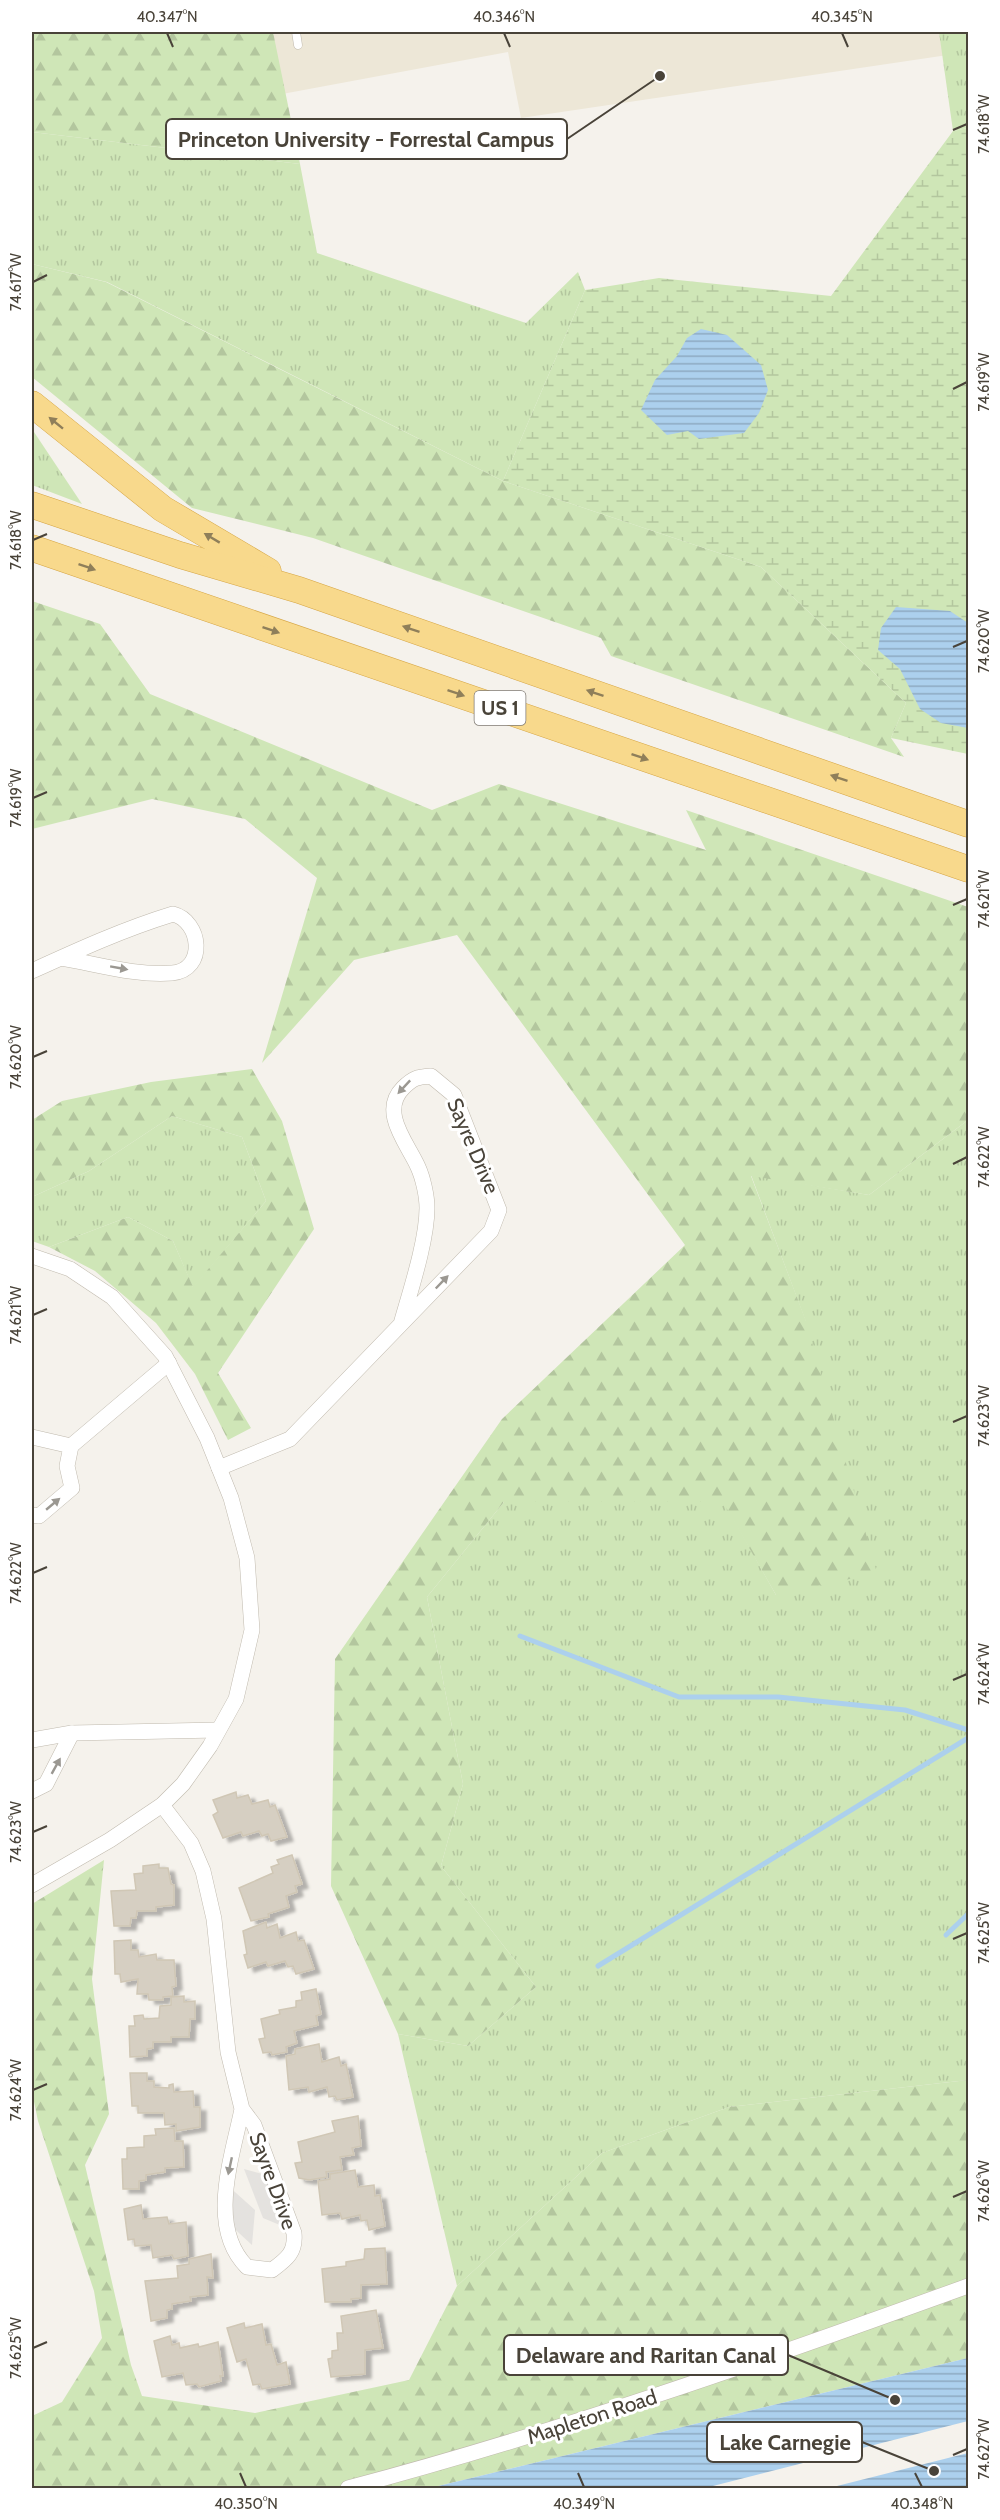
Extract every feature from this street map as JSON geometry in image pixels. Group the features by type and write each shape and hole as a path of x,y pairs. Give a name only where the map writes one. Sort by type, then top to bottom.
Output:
{"highway":[{"path":"32,404 163,509 299,590"},
{"name":"US 1","path":"32,505 180,555 299,590 969,824"},
{"name":"US 1","path":"32,548 969,869"},
{"path":"894,798 969,808"}],"street":[{"path":"32,971 131,927 173,914 188,922 197,942 195,957 190,965 172,973 136,972 62,958"},
{"name":"Sayre Drive","path":"219,1468 290,1439 491,1231 500,1210 454,1095 431,1076 414,1077 397,1094 393,1110 398,1129 419,1169 427,1207 415,1277 401,1324"},
{"path":"32,1256 70,1269 112,1298 169,1363 207,1438 231,1497 247,1558 252,1630 236,1699 183,1784 162,1805 110,1840 32,1885"},
{"path":"32,1515 39,1516 72,1488 67,1466 71,1446 169,1363"},
{"path":"32,1437 37,1436 56,1445 71,1446"},
{"path":"32,1740 72,1733 218,1730"},
{"path":"32,1791 46,1784 72,1733"},
{"name":"Sayre Drive","path":"162,1805 191,1842 203,1871 214,1919 228,2052 242,2109 254,2126 294,2233 295,2246 290,2256 272,2270 247,2268 229,2240 226,2184 242,2109"},
{"name":"Mapleton Road","path":"348,2488 466,2457 639,2402 969,2286"}],"lane":[{"path":"296,32 298,45"}],"shaded area":[{"path":"239,32 968,32 968,52 521,118 508,52 250,100"},
{"path":"244,2169 274,2177 294,2231 263,2218"},
{"path":"226,2184 255,2210 252,2245 226,2221"}],"green space":[{"path":"32,32 273,32 300,164 32,132"},
{"path":"939,32 968,32 968,128 953,131"},
{"path":"968,128 968,754 891,738 906,703 761,567 503,481 585,290 659,278 831,296 953,131"},
{"path":"32,132 300,164 317,253 526,323 578,272 585,290 503,481 107,282 32,264"},
{"path":"32,264 106,282 503,481 761,567 906,703 891,738 904,757 611,656 601,638 313,538 192,508 32,377"},
{"path":"32,430 34,432 82,504 32,485"},
{"path":"32,601 100,624 150,694 432,810 499,784 706,850 686,810 968,907 968,1120 869,1195 751,1176 806,1321 877,1573 776,1595 723,1502 504,1502 427,1597 463,1784 441,1866 536,1987 468,2046 398,2034 331,1886 335,1659 502,1419 685,1245 457,935 354,960 262,1063 317,878 245,819 152,799 32,829"},
{"path":"252,1069 282,1121 314,1229 218,1373 251,1428 228,1440 195,1374 156,1323 95,1271 49,1247 128,1217 173,1241 193,1287 266,1201 242,1137 172,1116 89,1171 32,1197 32,1120 62,1101 151,1082"},
{"path":"172,1116 242,1137 266,1201 193,1288 173,1241 128,1217 49,1247 32,1241 32,1197 89,1171"},
{"path":"968,1120 968,2080 729,2107 602,2153 457,2286 398,2034 468,2046 536,1987 441,1866 463,1784 427,1597 504,1502 724,1502 776,1595 806,1322 751,1175 869,1195"},
{"path":"104,1860 92,1979 109,2114 85,2165 131,2365 142,2396 255,2413 409,2380 457,2286 602,2153 729,2107 968,2080 968,2358 430,2488 32,2488 32,2416 62,2402 102,2338 94,2291 38,2121 32,2092 32,1904"}],"water":[{"path":"701,329 727,335 761,365 768,390 759,413 744,433 699,439 688,431 667,435 641,410 655,380 677,356 687,338"},
{"path":"896,607 950,611 968,623 968,728 941,723 920,709 900,669 878,650 881,628"},
{"path":"968,2358 968,2421 705,2488 430,2488"},
{"path":"968,2453 968,2488 829,2488"}],"building":[{"path":"236,1792 237,1798 248,1795 252,1804 268,1800 270,1807 275,1805 287,1837 271,1841 268,1834 262,1836 259,1831 243,1836 241,1832 223,1838 213,1815 218,1812 213,1800"},
{"path":"292,1855 302,1884 295,1886 297,1892 286,1896 289,1907 268,1914 269,1917 251,1921 239,1888 273,1873 271,1867 279,1864 277,1860"},
{"path":"159,1864 159,1868 168,1868 171,1884 174,1885 174,1905 156,1907 156,1911 137,1911 136,1918 131,1918 130,1926 114,1926 111,1891 136,1890 134,1874 143,1873 143,1866"},
{"path":"266,1922 267,1928 277,1924 280,1938 296,1932 298,1941 304,1940 314,1969 296,1974 293,1966 288,1967 285,1961 268,1966 266,1962 248,1968 244,1955 247,1954 243,1931"},
{"path":"131,1940 131,1950 138,1950 139,1957 156,1954 157,1960 174,1960 176,1986 172,1987 173,1996 163,1997 163,2000 149,2000 148,1994 137,1994 138,1979 121,1982 120,1974 115,1974 114,1941"},
{"path":"316,1989 321,2014 316,2016 318,2025 294,2031 297,2043 286,2047 287,2052 272,2055 271,2052 263,2053 259,2039 265,2038 261,2019 280,2014 279,2010 296,2007 296,2001 302,2000 301,1992"},
{"path":"184,1996 184,2002 195,2001 195,2019 190,2019 189,2037 171,2037 171,2042 153,2042 153,2048 147,2049 147,2056 130,2057 129,2026 135,2026 134,2016 143,2015 144,2019 159,2018 160,2006 171,2005 171,1997"},
{"path":"319,2044 322,2062 339,2057 341,2066 346,2064 353,2097 337,2100 335,2096 329,2097 327,2087 309,2092 308,2087 289,2090 286,2056 295,2054 295,2049"},
{"path":"130,2073 147,2073 147,2081 154,2081 154,2087 169,2088 169,2085 173,2084 174,2092 193,2091 194,2107 200,2107 200,2127 176,2131 176,2124 165,2125 164,2113 138,2113 138,2106 132,2106"},
{"path":"358,2116 361,2146 352,2148 354,2155 340,2157 342,2170 326,2172 327,2177 309,2180 299,2178 295,2163 302,2162 298,2142 335,2132 332,2121"},
{"path":"174,2128 175,2141 183,2141 184,2167 165,2168 165,2172 146,2175 146,2180 139,2181 139,2189 123,2189 122,2159 127,2159 127,2148 144,2147 144,2136 156,2135 155,2129"},
{"path":"355,2170 358,2187 374,2185 375,2196 380,2195 385,2226 369,2230 367,2220 361,2221 360,2215 342,2219 340,2213 322,2215 318,2181 330,2179 330,2174"},
{"path":"141,2205 143,2219 167,2217 169,2224 186,2222 188,2256 174,2259 172,2255 153,2258 151,2245 135,2246 134,2239 128,2240 124,2209"},
{"path":"385,2248 387,2284 361,2285 361,2298 351,2299 351,2302 325,2302 322,2269 346,2266 346,2262 364,2259 365,2249"},
{"path":"211,2254 213,2278 207,2277 208,2295 190,2297 191,2301 172,2304 172,2309 167,2310 167,2318 151,2321 145,2281 178,2278 177,2266 189,2264 189,2259"},
{"path":"376,2310 383,2348 365,2350 365,2374 331,2377 328,2359 332,2358 332,2351 338,2350 337,2333 343,2333 341,2316"},
{"path":"244,2323 245,2328 262,2324 266,2345 271,2344 277,2365 286,2362 290,2384 262,2389 260,2384 253,2385 246,2359 237,2362 227,2328"},
{"path":"170,2336 172,2345 179,2343 180,2348 198,2344 199,2347 218,2342 223,2376 220,2376 221,2381 199,2387 197,2384 186,2385 183,2373 162,2377 154,2341"}],"waterway":[{"path":"520,1636 679,1697 778,1697 905,1710 968,1730"},
{"path":"598,1966 968,1738"},
{"path":"946,1935 968,1914"}],"place":[{"name":"Princeton University - Forrestal Campus","path":"660,76"},
{"name":"Delaware and Raritan Canal","path":"895,2400"},
{"name":"Lake Carnegie","path":"934,2471"}]}
